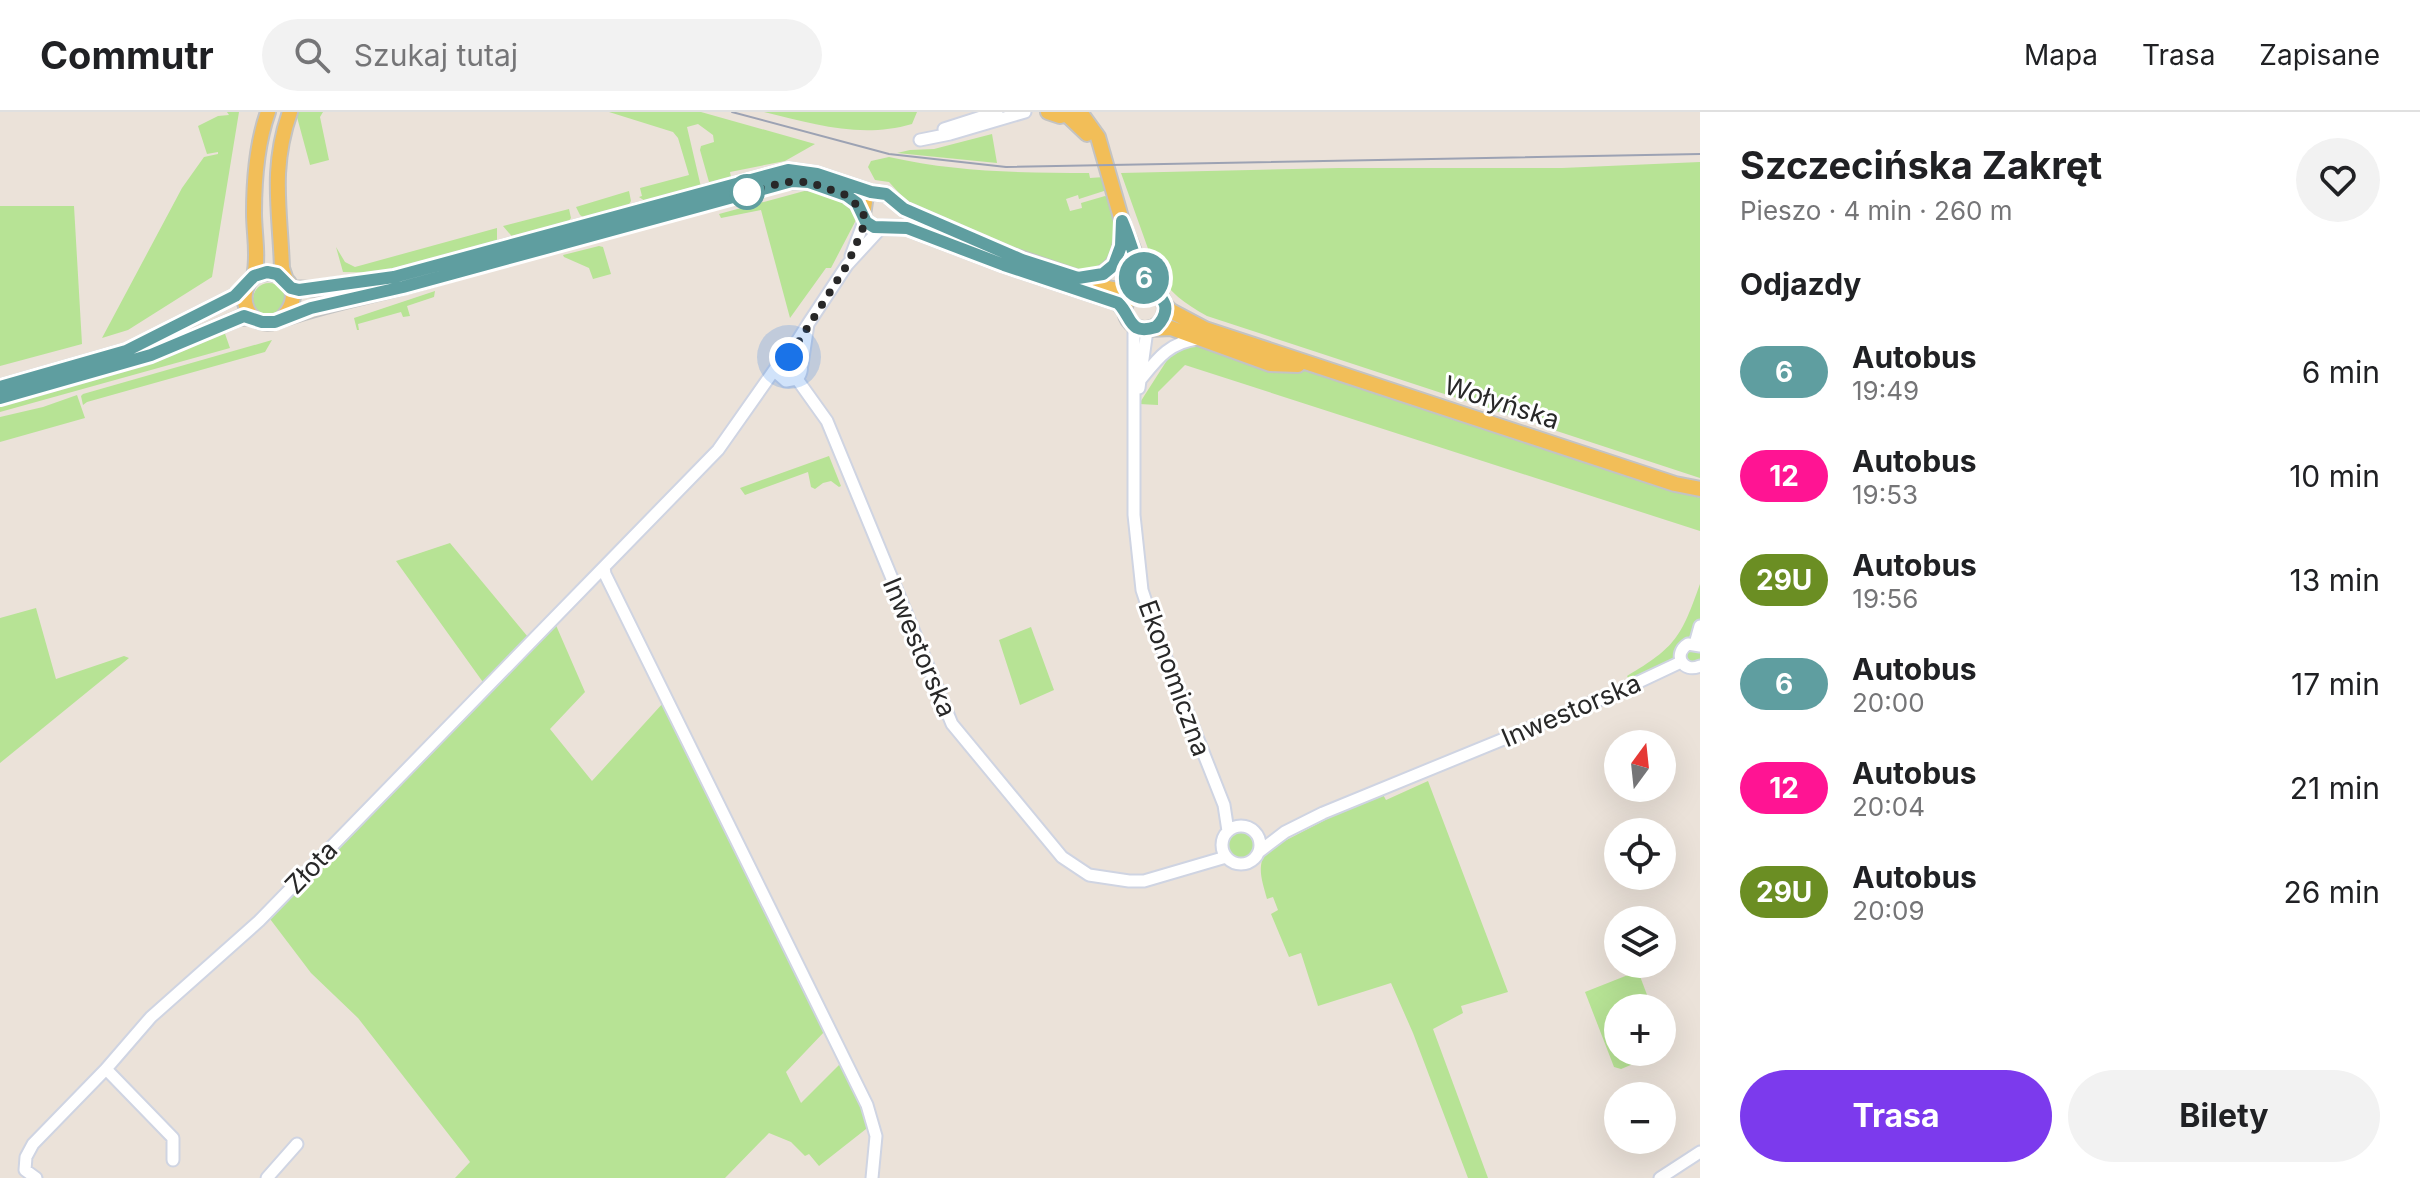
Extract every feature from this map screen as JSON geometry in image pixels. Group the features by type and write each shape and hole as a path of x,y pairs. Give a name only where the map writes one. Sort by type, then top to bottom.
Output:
{"main road":[{"path":"0,387 126,351 244,289 257,266 256,177 268,112"},
{"path":"284,316 293,303 282,268 276,174 290,112"},
{"path":"1048,112 1073,113 1101,151 1123,226 1143,275 1141,291 1127,302 1125,311"},
{"path":"0,398 151,355 239,318 252,317 269,323 284,316 403,287 785,182 809,182 846,195 871,226 903,227 1118,303 1143,328 1161,322 1165,305 1159,295 1078,278 1008,254 904,209 890,196 808,171 774,173 394,277 311,289 288,284 272,273 254,276"},
{"path":"864,215 867,199 877,193"},
{"path":"884,228 896,218 895,202"},
{"path":"1078,278 1103,274 1114,265 1120,252 1123,226"},
{"path":"244,289 245,307 252,317"},
{"name":"Wołyńska","path":"1165,305 1205,329 1675,484 1700,489"},
{"name":"Wołyńska","path":"1143,328 1171,328 1270,364 1315,366"},
{"name":"Wołyńska","path":"1675,484 1700,499"}],"street":[{"path":"997,112 947,127 917,141 1025,112"},
{"path":"847,265 864,215"},
{"path":"793,381 780,377 777,366 787,357 847,265 884,228"},
{"path":"758,395 793,381 802,373 808,324"},
{"name":"Ekonomiczna","path":"1135,404 1141,380 1143,328"},
{"name":"Ekonomiczna","path":"1143,328 1135,404 1134,515 1142,590 1224,805 1228,831"},
{"path":"1141,380 1159,356 1174,345 1198,339"},
{"path":"787,357 796,358 802,365"},
{"name":"Złota","path":"21,1174 33,1144 106,1069 151,1017 259,921 718,450 777,366"},
{"name":"Inwestorska","path":"793,381 827,421 941,703 963,739 1062,857 1089,875 1129,881 1144,881 1226,857"},
{"path":"604,567 608,585 872,1116 876,1136 872,1178"},
{"path":"1700,626 1698,645 1688,644 1679,655 1681,662 1690,668 1700,666"},
{"name":"Inwestorska","path":"1260,851 1285,832 1381,787 1611,695 1681,662"},
{"name":"Ekonomiczna","path":"1224,805 1241,826"},
{"path":"1241,826 1259,836 1260,851 1255,860 1247,864 1236,864 1226,857 1222,843 1228,831 1241,826"},
{"name":"Inwestorska","path":"1259,836 1285,832"},
{"name":"Inwestorska","path":"1188,866 1222,843"},
{"path":"106,1069 173,1138 173,1160"},
{"path":"267,1178 297,1144"},
{"path":"1660,1178 1700,1152"},
{"path":"21,1174 36,1178"}],"green space":[{"path":"227,112 239,112 212,277 128,330 102,338 182,188 204,157 218,154 207,154 198,126 218,116 229,115"},
{"path":"298,112 323,112 320,117 329,160 310,165"},
{"path":"609,112 701,112 815,144 785,161 730,172 731,177 717,184 709,182 700,150 701,146 714,142 713,135 698,124 687,127 701,187 648,203 639,197 642,196 640,188 689,175 678,138 673,132"},
{"path":"764,112 917,112 912,124 856,130"},
{"path":"992,134 997,163 897,153 934,149"},
{"path":"889,157 964,169 1089,173 1090,178 1104,177 1104,191 1079,199 1078,195 1066,199 1070,211 1082,208 1081,203 1105,196 1111,199 1117,244 1112,264 1092,274 1018,254 954,222 909,204 889,182 875,180 868,167 871,161"},
{"path":"1700,162 1700,478 1207,316 1178,297 1156,271 1121,173 1339,168 1562,168"},
{"path":"808,190 849,205 856,220 831,268 826,268 790,318 761,210 721,218 719,214"},
{"path":"629,191 631,201 627,208 588,220 580,215 576,207"},
{"path":"0,206 74,206 82,344 0,366"},
{"path":"569,209 571,218 565,226 515,240 503,226"},
{"path":"497,228 497,244 392,273 343,272 336,247 345,262 355,267"},
{"path":"603,247 611,274 593,279 589,268 563,255"},
{"path":"269,283 280,288 285,299 280,310 269,315 258,310 253,299 258,288"},
{"path":"435,291 434,297 407,306 410,316 403,317 401,312 358,324 357,330 354,318"},
{"path":"223,328 230,348 0,412 0,403"},
{"path":"272,340 265,352 83,405 83,394"},
{"path":"1194,343 1310,368 1700,498 1700,531 1185,365 1158,392 1158,405 1139,404 1171,354"},
{"path":"77,395 85,418 0,442 0,417"},
{"path":"829,456 839,487 831,481 815,489 811,487 808,472 745,495 740,488"},
{"path":"450,543 528,637 535,642 555,623 585,692 550,729 592,781 664,702 825,1031 786,1072 801,1103 841,1063 868,1119 866,1129 819,1166 809,1154 805,1156 791,1142 769,1133 725,1178 455,1178 470,1162 358,1018 311,973 264,911 485,685 396,561"},
{"path":"1700,584 1700,662 1683,662 1630,681 1627,676 1656,657 1675,639"},
{"path":"36,608 56,679 124,656 129,658 0,763 0,618"},
{"path":"1031,627 1054,690 1020,705 999,640"},
{"path":"1428,781 1508,992 1461,1006 1463,1013 1433,1029 1488,1178 1468,1178 1391,983 1318,1006 1301,953 1289,957 1271,914 1278,910 1273,897 1267,899 1261,874 1267,850 1381,791 1386,800"},
{"path":"1241,830 1252,834 1256,845 1252,856 1241,860 1230,856 1226,845 1230,834"},
{"path":"1620,978 1641,978 1647,994 1604,994 1604,1041 1585,992"}],"railway":[{"path":"732,112 889,154 1006,167 1700,154"}],"bus line":[{"name":"6","path":"0,387 126,351 235,296 254,276 262,273 277,274 291,288 299,290 394,277 788,170 808,171 886,194 904,209 1022,260 1078,278 1103,274 1114,265 1121,246 1122,221 1143,275 1151,290 1161,297 1165,309 1163,319 1156,327 1147,330 1139,328 1130,322 1118,303 907,228 874,227 866,222 857,203 846,195 809,182 792,181 403,287 311,308 275,322 262,322 244,316 151,355 0,398"}],"route":[{"path":"747,192 785,182 809,182 853,199 865,219 847,265 789,357"}]}
